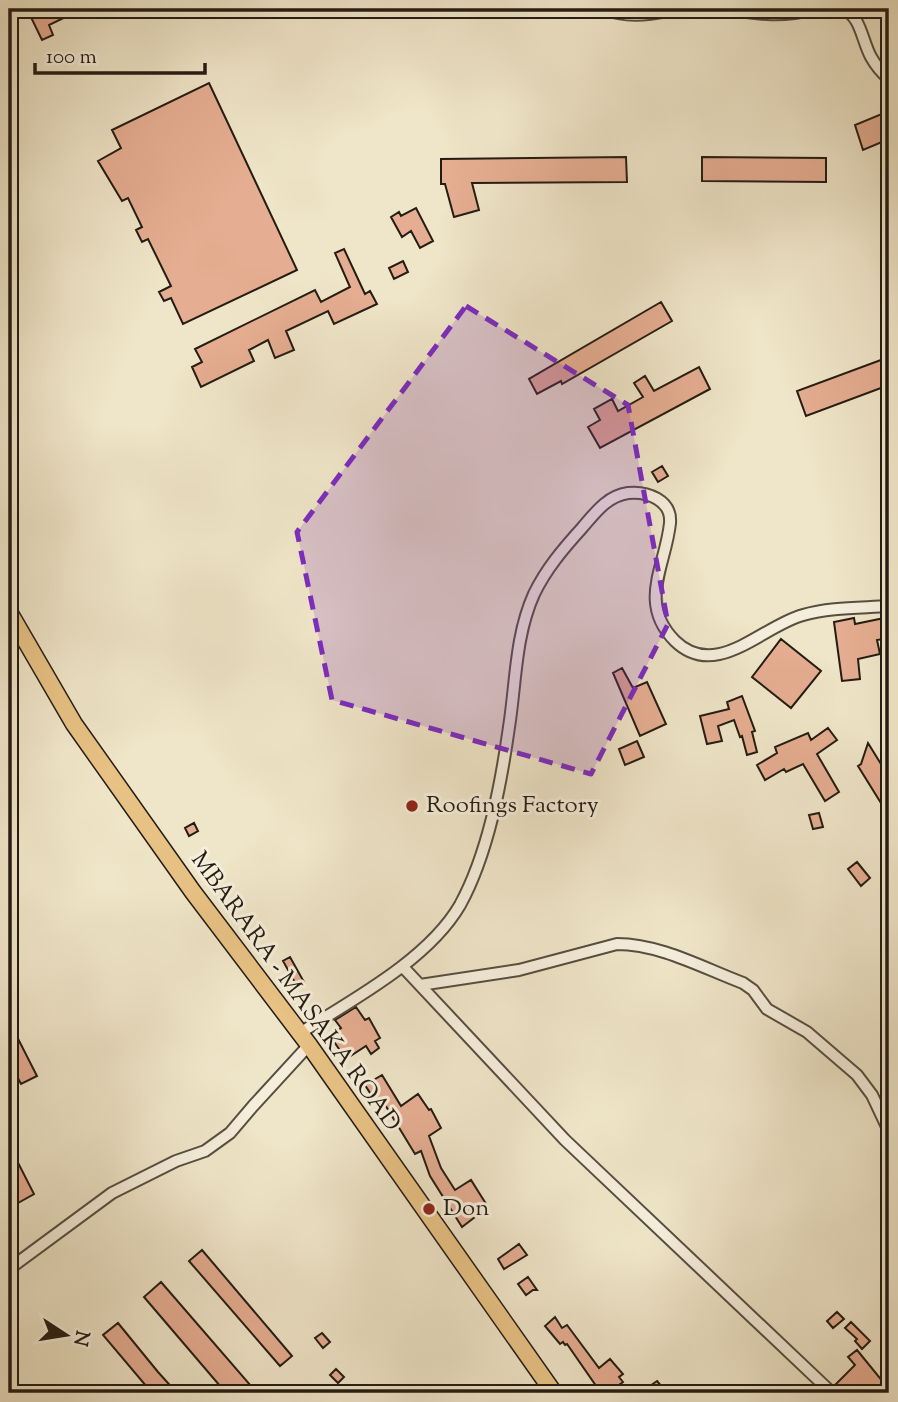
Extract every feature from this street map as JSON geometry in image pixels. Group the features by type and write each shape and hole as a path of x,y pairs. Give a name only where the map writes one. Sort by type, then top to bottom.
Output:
{"highway":[{"name":"MBARARA - MASAKA ROAD","path":"9,612 74,724 193,892 304,1039 554,1393"}],"street":[{"path":"602,9 621,16 680,9"},
{"path":"724,9 772,16 814,9"},
{"path":"843,9 855,17 870,55 879,70 889,79"},
{"path":"9,1269 112,1193 176,1161 205,1151 230,1133 304,1039 403,967 447,923 460,904 482,851 494,808 509,727 517,651 533,596 552,562 602,505 616,495 632,492 653,496 664,503 670,514 670,523 656,581 658,615 676,642 694,653 706,657 727,653 786,621 807,614 889,606"},
{"path":"420,985 519,970 617,944 651,948 743,983 767,1009 807,1032 857,1075 872,1095 889,1131"},
{"path":"403,967 565,1140 832,1393"},
{"path":"9,1387 14,1393"}],"highlighted area":[{"path":"466,306 628,405 668,624 591,774 332,700 297,532"}],"building":[{"path":"27,9 82,9 49,25 53,35 42,40"},
{"path":"209,83 297,270 183,324 171,298 164,301 159,292 171,286 148,239 142,242 136,230 142,227 128,198 122,201 98,161 121,148 112,130"},
{"path":"889,111 889,139 863,150 855,125"},
{"path":"626,157 627,182 472,183 479,210 454,217 445,184 441,184 441,159"},
{"path":"702,157 826,158 826,182 702,181"},
{"path":"416,208 433,241 420,248 411,231 402,237 391,217 399,212 401,216"},
{"path":"344,249 365,294 370,291 377,304 334,324 328,311 286,331 294,350 275,358 268,340 249,350 254,361 201,387 192,367 202,362 195,349 315,290 321,302 350,287 335,253"},
{"path":"403,261 408,272 394,279 389,268"},
{"path":"661,302 672,321 562,384 561,381 537,394 529,379"},
{"path":"889,357 889,385 806,416 797,391"},
{"path":"699,367 710,389 600,448 588,427 600,420 594,409 612,399 618,411 643,397 634,383 645,376 654,391"},
{"path":"662,466 668,476 658,482 652,472"},
{"path":"889,617 889,638 877,640 880,654 858,659 860,679 842,681 834,622 854,618 855,624"},
{"path":"781,639 821,671 791,708 752,677"},
{"path":"622,668 633,688 647,682 666,724 640,736 613,673"},
{"path":"742,696 755,731 752,732 757,752 747,755 734,720 718,726 722,741 707,744 700,716 729,709 727,702"},
{"path":"828,728 837,740 817,754 839,792 825,801 803,764 786,772 784,769 765,780 757,765 777,753 775,747 808,733 811,740"},
{"path":"637,741 644,757 625,765 619,749"},
{"path":"868,743 889,777 889,816 858,766"},
{"path":"819,813 823,827 813,829 809,815"},
{"path":"194,823 198,831 189,836 185,828"},
{"path":"857,862 870,878 861,886 848,869"},
{"path":"290,957 304,982 297,986 283,961"},
{"path":"356,1007 365,1020 369,1018 380,1038 375,1041 379,1048 371,1054 366,1046 346,1059 330,1036 341,1028 335,1020"},
{"path":"9,1021 37,1076 21,1084 9,1061"},
{"path":"382,1075 401,1106 418,1094 429,1110 431,1109 441,1128 429,1136 441,1168 455,1190 471,1180 488,1207 462,1227 430,1176 421,1151 415,1154 384,1103 379,1107 365,1085"},
{"path":"9,1145 34,1194 18,1203 9,1186"},
{"path":"519,1244 527,1255 504,1269 498,1259"},
{"path":"202,1250 292,1356 280,1366 189,1261"},
{"path":"528,1277 537,1290 526,1295 518,1284"},
{"path":"161,1282 257,1393 226,1393 144,1297"},
{"path":"837,1312 844,1319 833,1328 827,1321"},
{"path":"555,1317 562,1328 567,1325 599,1368 610,1359 623,1374 619,1377 623,1382 608,1393 602,1393 567,1344 560,1344 545,1326"},
{"path":"851,1322 870,1341 862,1349 855,1341 857,1339 845,1328"},
{"path":"118,1323 177,1393 152,1393 103,1335"},
{"path":"322,1333 330,1342 323,1348 315,1338"},
{"path":"857,1350 883,1382 889,1375 889,1393 844,1393 836,1384 855,1365 848,1357"},
{"path":"336,1369 344,1377 338,1383 330,1375"},
{"path":"657,1381 667,1393 640,1393"}],"place":[{"name":"Roofings Factory","path":"412,806"},
{"name":"Don","path":"429,1209"}]}
